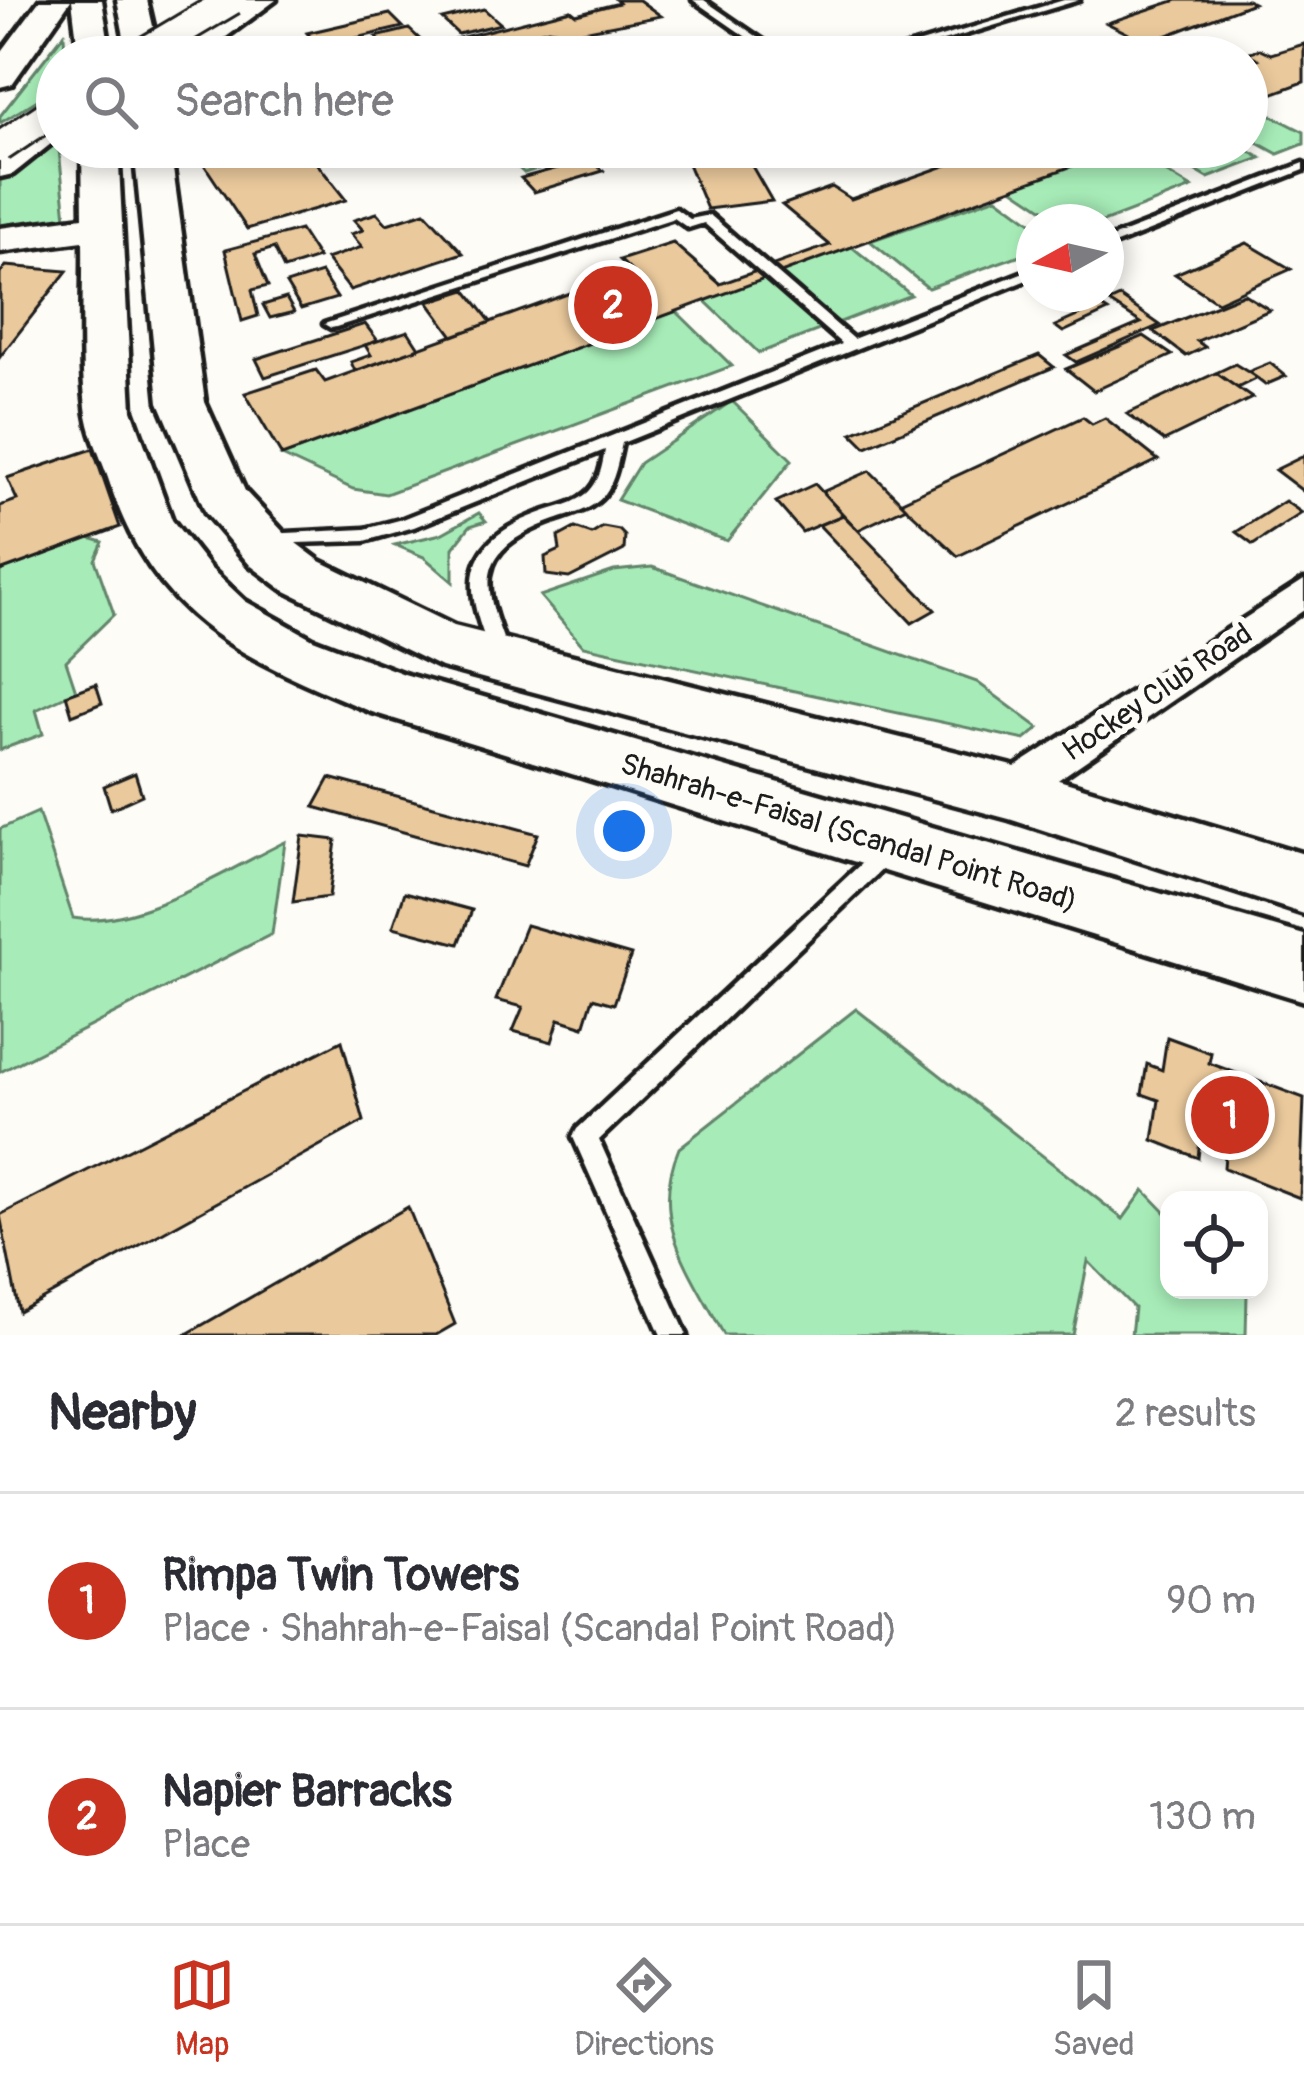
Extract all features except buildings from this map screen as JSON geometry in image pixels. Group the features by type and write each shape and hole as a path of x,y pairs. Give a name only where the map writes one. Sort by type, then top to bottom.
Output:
{"highway":[{"path":"0,77 56,0"},
{"path":"87,0 91,36"},
{"path":"132,0 137,36"},
{"path":"209,36 261,0"},
{"path":"0,135 36,125"},
{"path":"0,166 36,135"},
{"name":"Shahrah-e-Faisal (Scandal Point Road)","path":"101,168 109,410 149,526 190,580 226,616 293,655 393,695 1304,968"},
{"path":"154,168 182,402 242,520 301,575 441,645 1009,791 1304,884"},
{"path":"0,240 105,226"}],"main road":[{"path":"155,36 214,0"},
{"path":"174,36 232,0"},
{"path":"0,147 36,129"}],"street":[{"name":"Hockey Club Road","path":"1009,791 1304,593"}],"lane":[{"path":"698,0 751,36"},
{"path":"951,36 1074,0"},
{"path":"1124,237 1304,166"},
{"path":"331,324 676,214 688,224 706,218 851,345"},
{"path":"242,520 365,535 408,523 1016,279"},
{"path":"502,660 480,602 478,573 492,544 518,527 578,506 597,493 615,441"},
{"path":"674,1335 585,1137 894,846"}],"green space":[{"path":"36,70 36,101 0,123 0,116"},
{"path":"1268,114 1304,132 1304,144 1278,154 1268,149"},
{"path":"36,148 36,168 61,168 66,218 0,230 0,179"},
{"path":"1065,168 1159,168 1192,188 1124,214 1124,204 1036,204 1011,187"},
{"path":"1191,168 1234,168 1208,178"},
{"path":"997,197 1016,211 1016,256 928,288 870,241"},
{"path":"852,247 911,295 759,353 704,300"},
{"path":"676,311 732,366 386,494 353,489 282,456"},
{"path":"732,401 792,460 727,541 617,500 640,463"},
{"path":"479,513 486,521 470,526 453,548 453,582 424,557 395,545 441,534"},
{"path":"89,538 103,542 95,560 114,614 66,661 76,691 36,710 43,734 0,750 0,571"},
{"path":"652,567 977,682 1039,728 1025,740 583,646 540,596 614,571"},
{"path":"38,812 73,918 125,915 153,906 285,842 272,934 0,1072 0,829"},
{"path":"856,1009 1123,1219 1144,1190 1160,1207 1160,1299 1247,1299 1246,1335 1131,1335 1134,1308 1088,1261 1073,1335 724,1335 687,1267 671,1223 668,1199 679,1148"}],"place":[{"name":"Napier Barracks","path":"613,305"},
{"name":"Rimpa Twin Towers","path":"1230,1115"}]}
